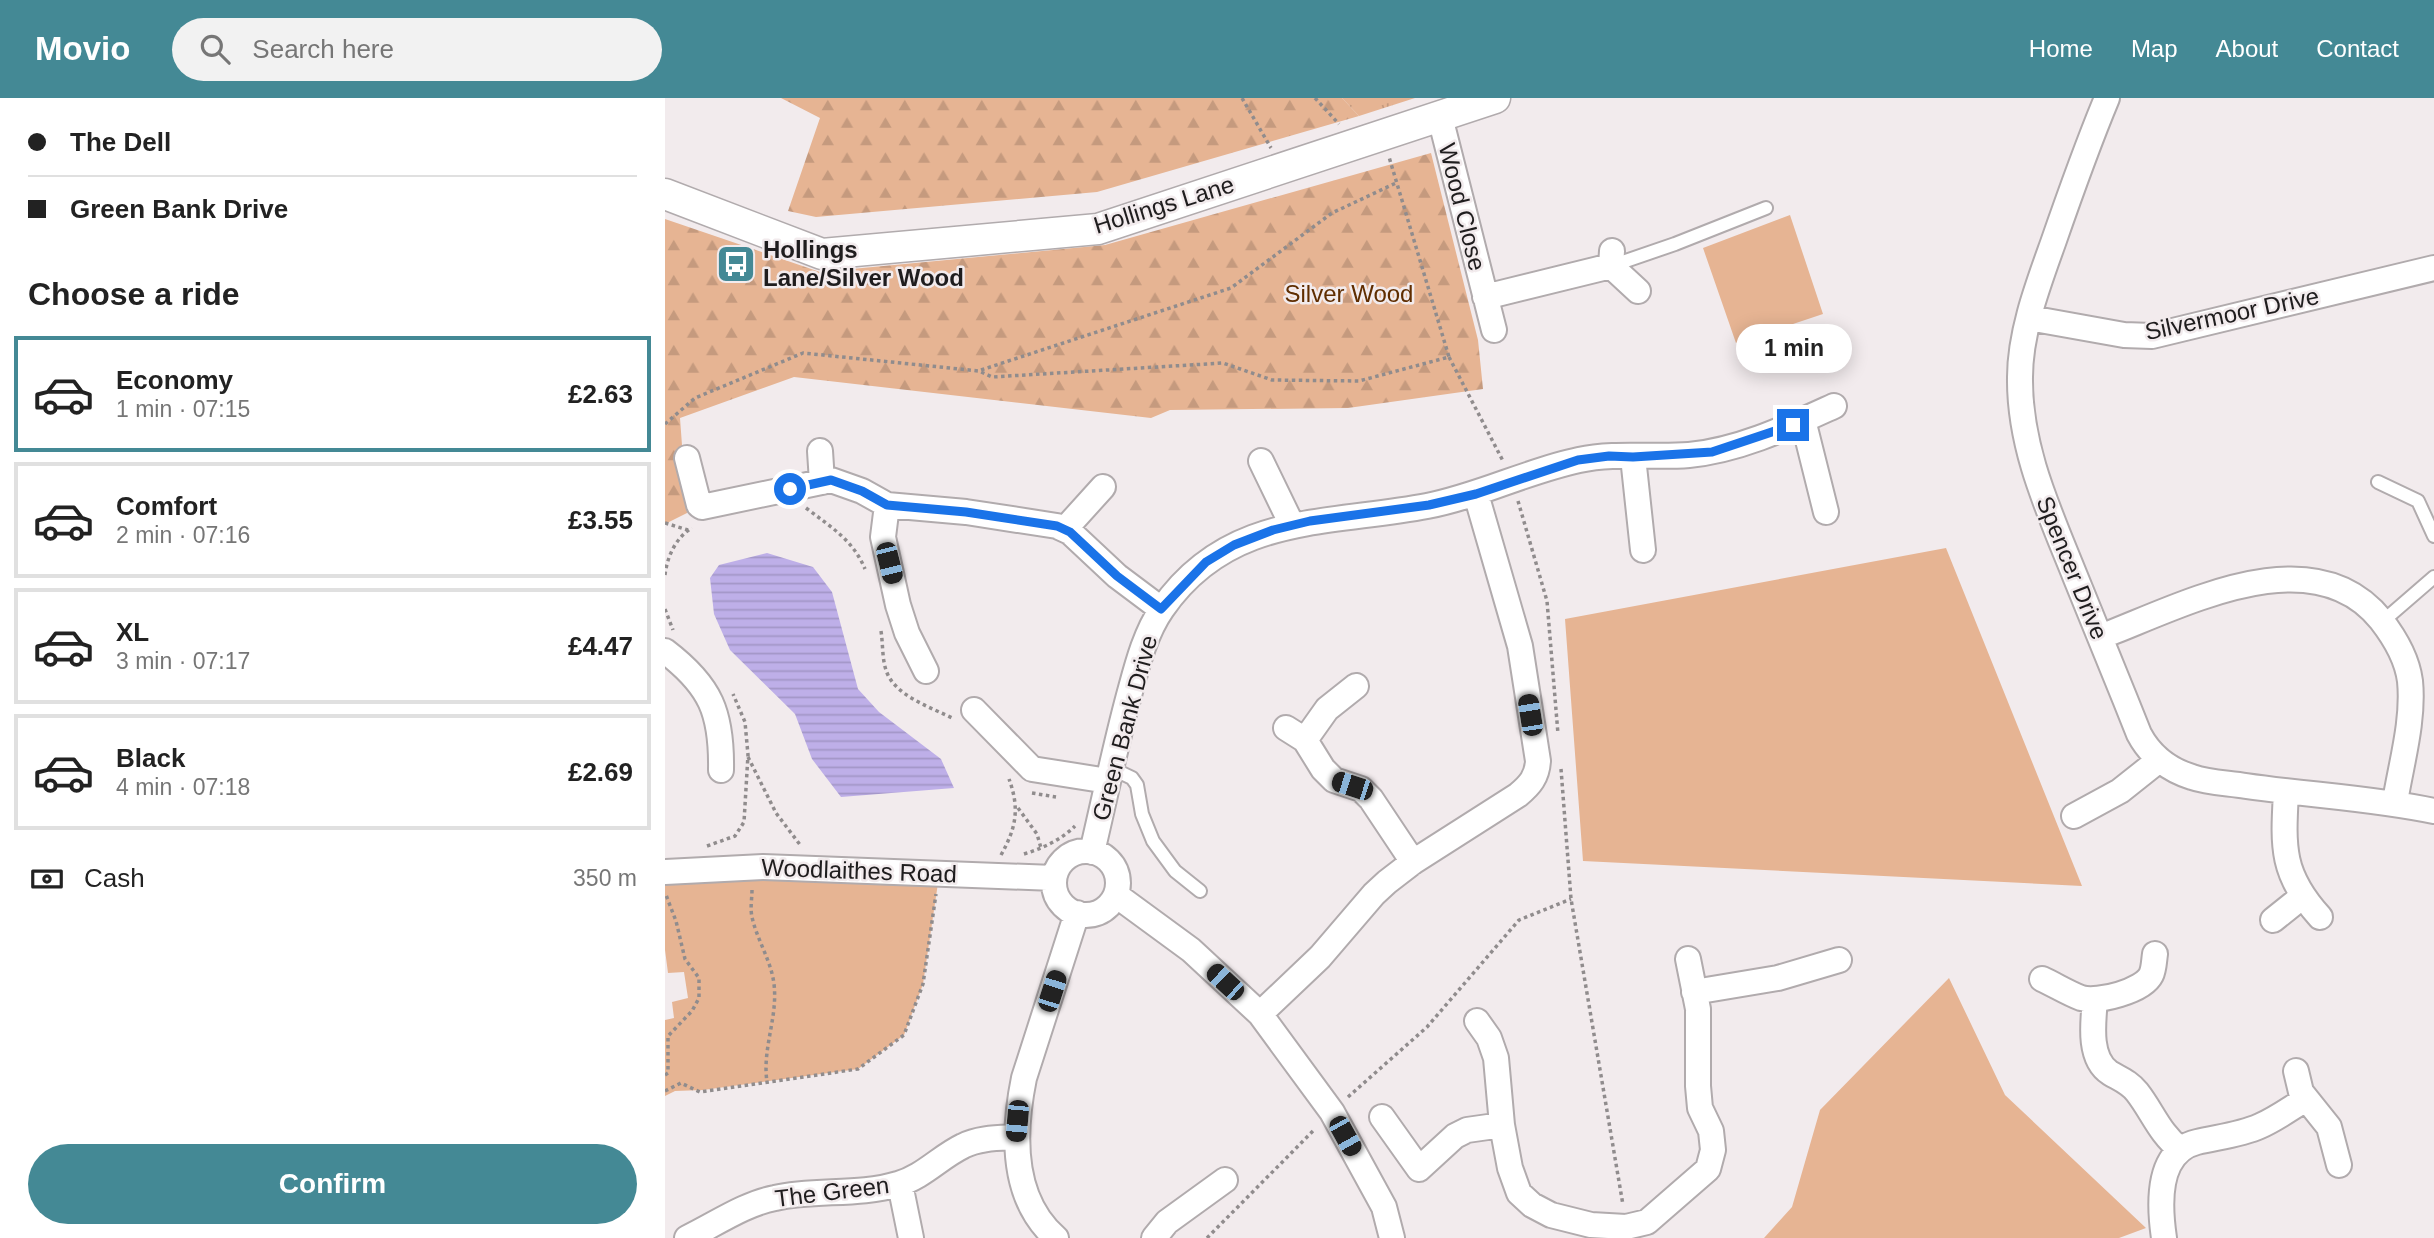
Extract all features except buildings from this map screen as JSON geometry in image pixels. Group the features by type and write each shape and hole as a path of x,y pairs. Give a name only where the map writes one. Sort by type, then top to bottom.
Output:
{"street":[{"name":"Hollings Lane","path":"665,194 822,254 1098,229 1370,139 1438,112 1495,98"},
{"name":"Spencer Drive","path":"2106,98 2061,219 2029,318 2020,376 2029,456 2139,734 2145,746 2159,760 2194,778 2286,792 2395,802 2434,811"},
{"name":"Wood Close","path":"1438,112 1494,330"},
{"name":"Wood Close","path":"1485,297 1612,258"},
{"path":"1612,258 1638,291"},
{"name":"Silvermoor Drive","path":"2029,318 2124,335 2152,336 2434,268"},
{"name":"Green Bank Drive","path":"1092,852 1136,670 1149,634 1161,609 1206,562 1234,545 1292,525 1417,508 1476,494 1578,460 1609,456 1712,452 1803,420 1834,405"},
{"path":"1803,420 1826,512"},
{"path":"820,451 821,482"},
{"path":"1633,457 1643,550"},
{"path":"687,458 699,505 702,507 831,480 862,491 887,505 966,512 1057,526 1065,529 1117,576 1161,609"},
{"path":"1261,461 1292,525"},
{"path":"1065,529 1103,487"},
{"path":"1260,1014 1320,957 1374,894 1413,862 1518,795 1530,785 1537,772 1538,761 1520,646 1476,494"},
{"path":"887,505 883,537 898,606 907,633 926,671"},
{"path":"2100,637 2229,588 2263,580 2315,580 2355,597 2374,612 2392,634 2404,657 2410,681 2410,709 2395,802"},
{"path":"665,651 693,676 714,706 722,742 721,770"},
{"path":"1356,686 1296,734 1334,780 1361,789 1371,799 1413,862"},
{"path":"968,717 1032,769 1109,775"},
{"path":"2074,816 2120,791 2159,760"},
{"path":"2286,792 2283,832 2286,859 2293,881 2320,917"},
{"path":"1078,852 1092,852 1101,855 1113,865 1118,885 1110,904 1100,912 1084,915 1065,908 1059,901 1054,888 1054,878 1059,865 1068,856 1078,852"},
{"name":"Woodlaithes Road","path":"665,872 754,867 1054,878"},
{"path":"1116,895 1191,950 1260,1014 1332,1112 1384,1207 1392,1238"},
{"path":"2273,920 2303,896"},
{"path":"1056,1238 1048,1231 1023,1186 1016,1137 1018,1105 1024,1078 1077,913"},
{"path":"2042,979 2082,998 2108,998 2146,982 2152,974 2155,954"},
{"path":"1476,1021 1489,1038 1496,1058 1502,1125 1510,1168 1519,1192 1532,1205 1589,1232 1647,1222 1708,1169 1713,1150 1711,1131 1700,1108 1698,1009 1688,959"},
{"path":"1694,992 1778,978 1839,960"},
{"path":"2095,1000 2093,1033 2102,1064 2107,1072 2125,1080 2136,1091 2168,1139 2180,1149"},
{"path":"2296,1071 2301,1092 2329,1127 2339,1165"},
{"path":"2164,1238 2161,1218 2162,1183 2170,1160 2180,1149 2259,1127 2306,1099"},
{"path":"1382,1117 1419,1169 1455,1136 1467,1130 1502,1125"},
{"name":"The Green","path":"687,1238 753,1204 777,1197 899,1184 924,1172 966,1144 1016,1137"},
{"path":"1154,1238 1167,1222 1225,1180"},
{"path":"899,1184 912,1238"}],"lane":[{"path":"1612,258 1675,244 1766,208"},
{"path":"2378,482 2418,501 2434,536"},
{"path":"2382,622 2434,577"},
{"path":"1109,775 1132,778 1137,785 1142,814 1153,841 1175,871 1200,891"}],"path":[{"path":"1243,98 1282,168"},
{"path":"1315,98 1370,139 1396,183 1449,357 1513,481 1547,601 1559,735"},
{"path":"979,371 1231,288 1332,213 1396,183"},
{"path":"665,424 695,398 803,353 979,371 992,377 1223,363 1272,380 1359,381 1449,357"},
{"path":"805,507 849,541 859,554 869,578"},
{"path":"665,523 688,530"},
{"path":"665,575 666,559 688,530 699,525"},
{"path":"880,627 885,667 894,685 908,695 968,717"},
{"path":"748,755 776,813 820,869"},
{"path":"1561,762 1571,900 1626,1227"},
{"path":"980,875 1001,856 1009,841 1017,811 1006,773"},
{"path":"1016,805 1037,834 1041,848"},
{"path":"1023,854 1058,839 1080,820"},
{"path":"1001,856 1012,855"},
{"path":"754,867 751,915 770,964 774,985 773,1016 765,1051 767,1082"},
{"path":"665,1091 681,1083 700,1092 858,1069 904,1035 923,984 939,873"},
{"path":"665,893 676,921 685,959 699,978 699,998 692,1011 668,1036 668,1073 665,1075"},
{"path":"1207,1238 1332,1112 1427,1027 1519,920 1571,900"}],"green space":[{"path":"781,98 1342,98 1359,116 1097,192 816,217 788,211 820,118"},
{"path":"1342,98 1415,98 1359,116"},
{"name":"Silver Wood","path":"1431,153 1478,340 1483,389 1348,408 1170,410 1151,418 794,377 680,418 687,513 665,524 665,219 820,272 1105,245"},
{"path":"1790,215 1823,314 1736,343 1703,248"},
{"path":"1946,548 2082,886 1583,861 1565,619"},
{"path":"665,872 938,883 923,984 904,1035 858,1069 703,1090 675,1091 665,1096 665,1020 674,1018 672,1002 688,998 684,972 668,973 665,950"},
{"path":"1949,978 2005,1095 2146,1228 2119,1238 1764,1238 1792,1207 1820,1110"}],"shaded area":[{"path":"767,553 813,567 832,592 858,689 879,712 941,759 954,788 841,797 812,759 795,714 730,650 714,614 710,578 719,565"}],"place":[{"name":"Hollings Lane/Silver Wood","path":"736,264"}],"route":[{"path":"790,489 831,480 862,491 887,505 966,512 1057,526 1070,532 1117,576 1161,609 1206,562 1234,545 1273,530 1310,521 1429,505 1476,494 1578,460 1609,456 1712,452 1793,425"}]}
